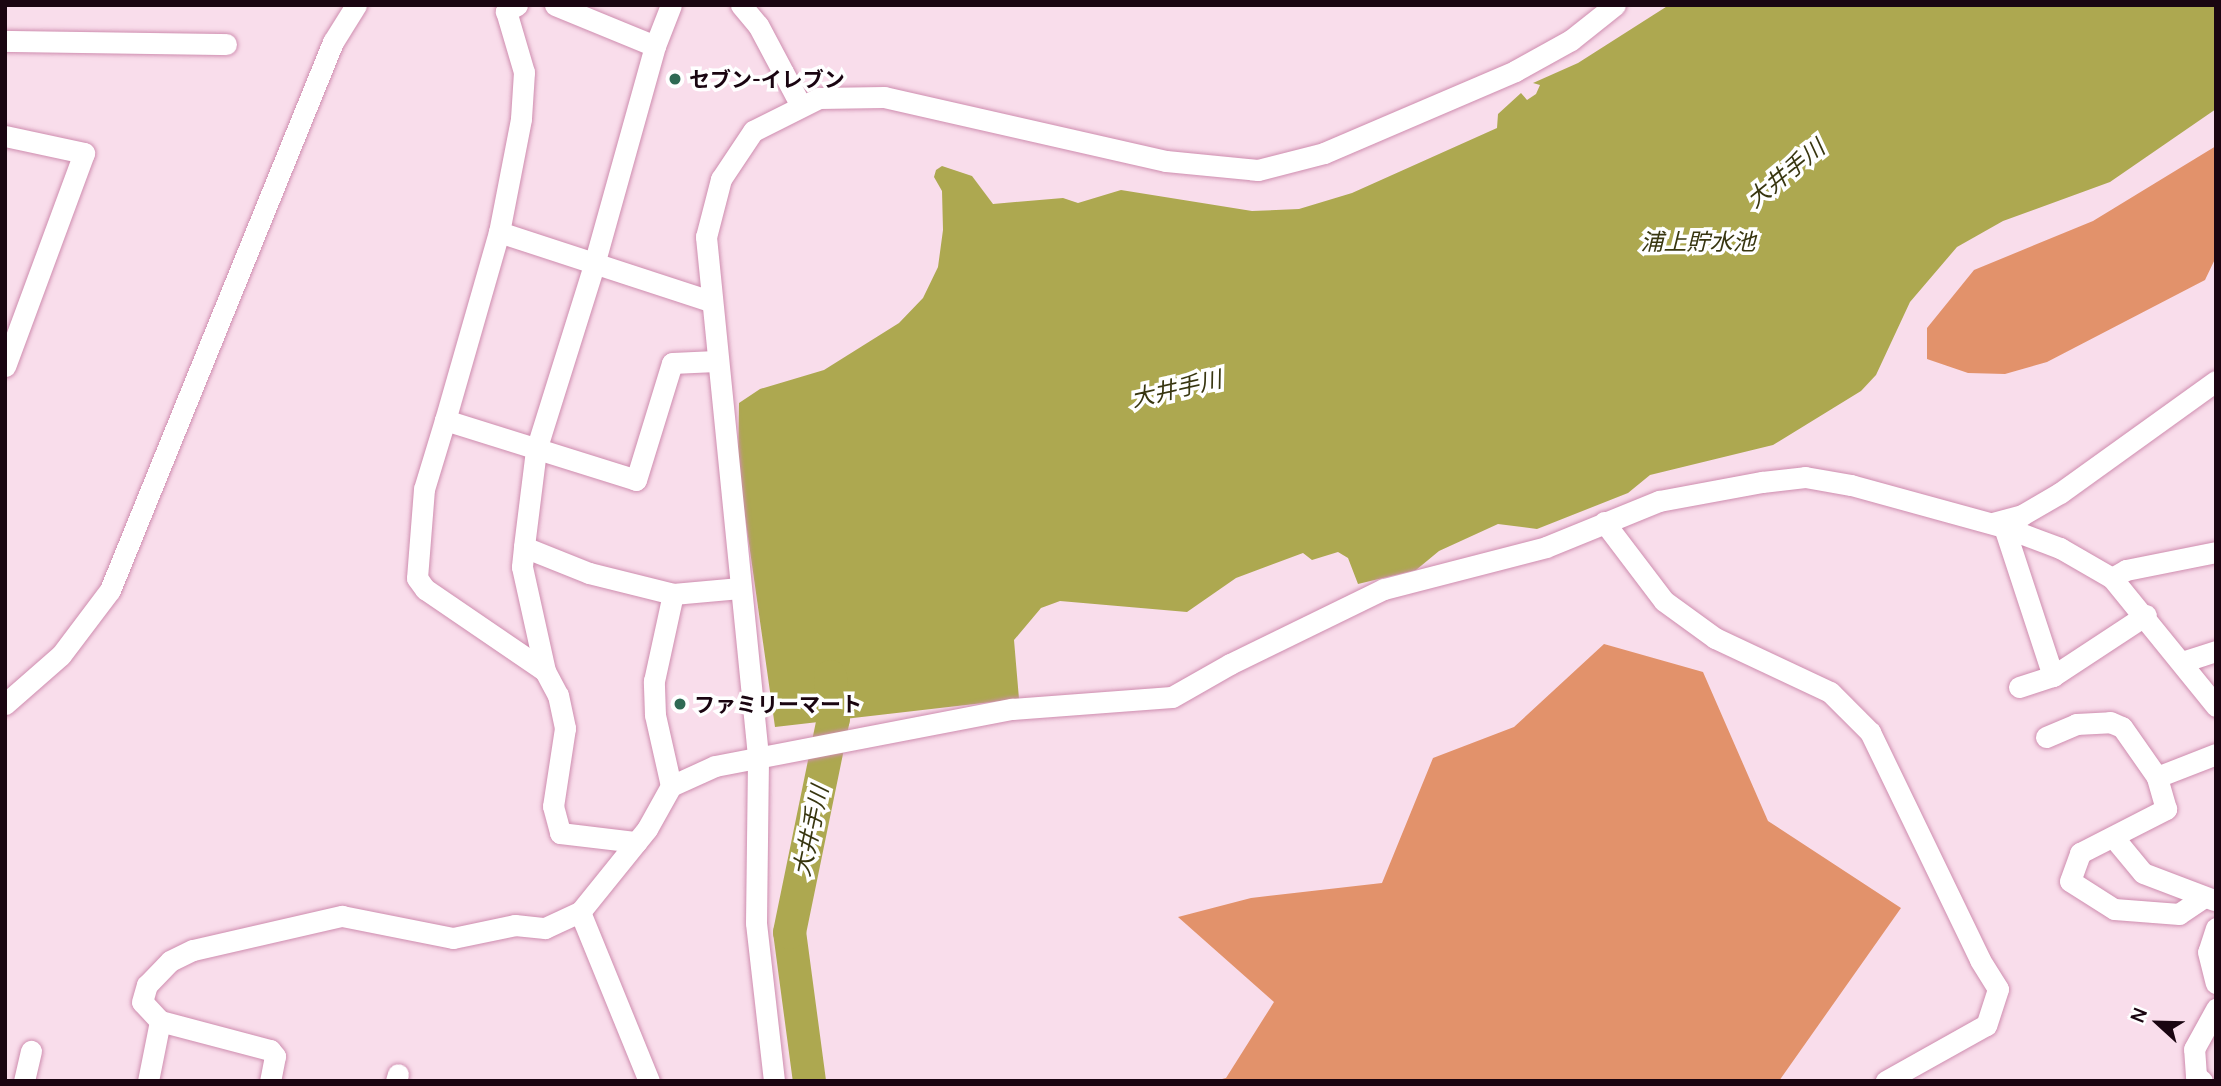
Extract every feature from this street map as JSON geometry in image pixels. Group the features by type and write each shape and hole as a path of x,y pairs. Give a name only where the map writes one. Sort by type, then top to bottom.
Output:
{"street":[{"path":"5,704 61,655 110,590 333,42 356,5"},
{"path":"517,5 506,11 524,72 521,119 499,232 424,489 416,578 425,590 545,671"},
{"path":"555,5 654,46"},
{"path":"636,842 560,833 553,806 565,728 558,695 545,671 522,567 536,450 594,265 654,46 671,5"},
{"path":"741,5 758,25 800,104"},
{"path":"774,1081 756,923 758,757 710,302 706,237 721,179 753,131 800,104 839,95 884,97 1166,161 1258,170 1324,153 1515,71 1571,40 1615,5"},
{"path":"5,41 226,44"},
{"path":"5,136 85,153 5,366"},
{"path":"499,232 710,302"},
{"path":"445,420 636,480 672,363 716,360"},
{"path":"1998,526 2060,493 2216,381"},
{"path":"270,1081 275,1056 270,1050 160,1021 142,1002 147,985 170,961 193,950 342,916 453,938 515,925 545,928 580,912 636,842 671,786 715,766 1012,709 1172,697 1308,624 1384,589 1546,547 1659,501 1805,477 1998,526 2060,548 2112,578 2146,615 2216,706"},
{"path":"1604,522 1664,601 1715,638 1830,692 1870,732 1980,960 1998,989 1986,1025 1886,1081"},
{"path":"1998,526 2053,676"},
{"path":"524,547 589,573 673,594 740,588"},
{"path":"2112,578 2126,570 2216,552"},
{"path":"671,786 654,715 654,681 673,594"},
{"path":"2018,687 2053,676 2146,615"},
{"path":"2182,662 2216,651"},
{"path":"2046,737 2076,724 2110,722 2122,727 2157,777 2166,809 2080,853 2070,881 2114,909 2179,914 2210,899"},
{"path":"2157,777 2216,754"},
{"path":"2113,838 2143,873 2210,899"},
{"path":"580,912 649,1081"},
{"path":"2216,928 2208,951 2216,983"},
{"path":"2202,1081 2196,1076 2194,1049 2216,1009"},
{"path":"148,1081 160,1021"},
{"path":"24,1081 31,1051"}],"shaded area":[{"path":"2216,146 2216,257 2205,280 2047,362 2005,374 1968,373 1927,359 1927,328 1974,270 2093,221"},
{"path":"1604,644 1703,672 1768,821 1901,908 1779,1081 1214,1081 1226,1078 1274,1002 1178,917 1251,898 1382,883 1433,758 1514,727"}],"water":[{"name":"浦上貯水池","path":"1669,5 2216,5 2216,109 2110,182 2003,221 1957,247 1910,302 1876,375 1861,391 1773,445 1650,475 1628,493 1537,529 1498,524 1439,551 1416,570 1358,584 1348,558 1338,552 1312,560 1303,553 1236,578 1187,612 1060,601 1041,608 1014,640 1019,699 775,727 738,466 739,403 760,389 824,370 899,323 923,298 938,267 943,230 942,191 934,177 936,170 942,166 972,176 993,204 1063,198 1078,203 1121,190 1252,211 1299,209 1352,193 1497,128 1498,114 1521,93 1527,100 1536,94 1540,85 1533,83 1578,63"}],"waterway":[{"name":"大井手川","path":"809,1081 789,932 833,718 830,676"}],"place":[{"name":"セブン-イレブン","path":"675,79"},
{"name":"ファミリーマート","path":"680,704"}]}
